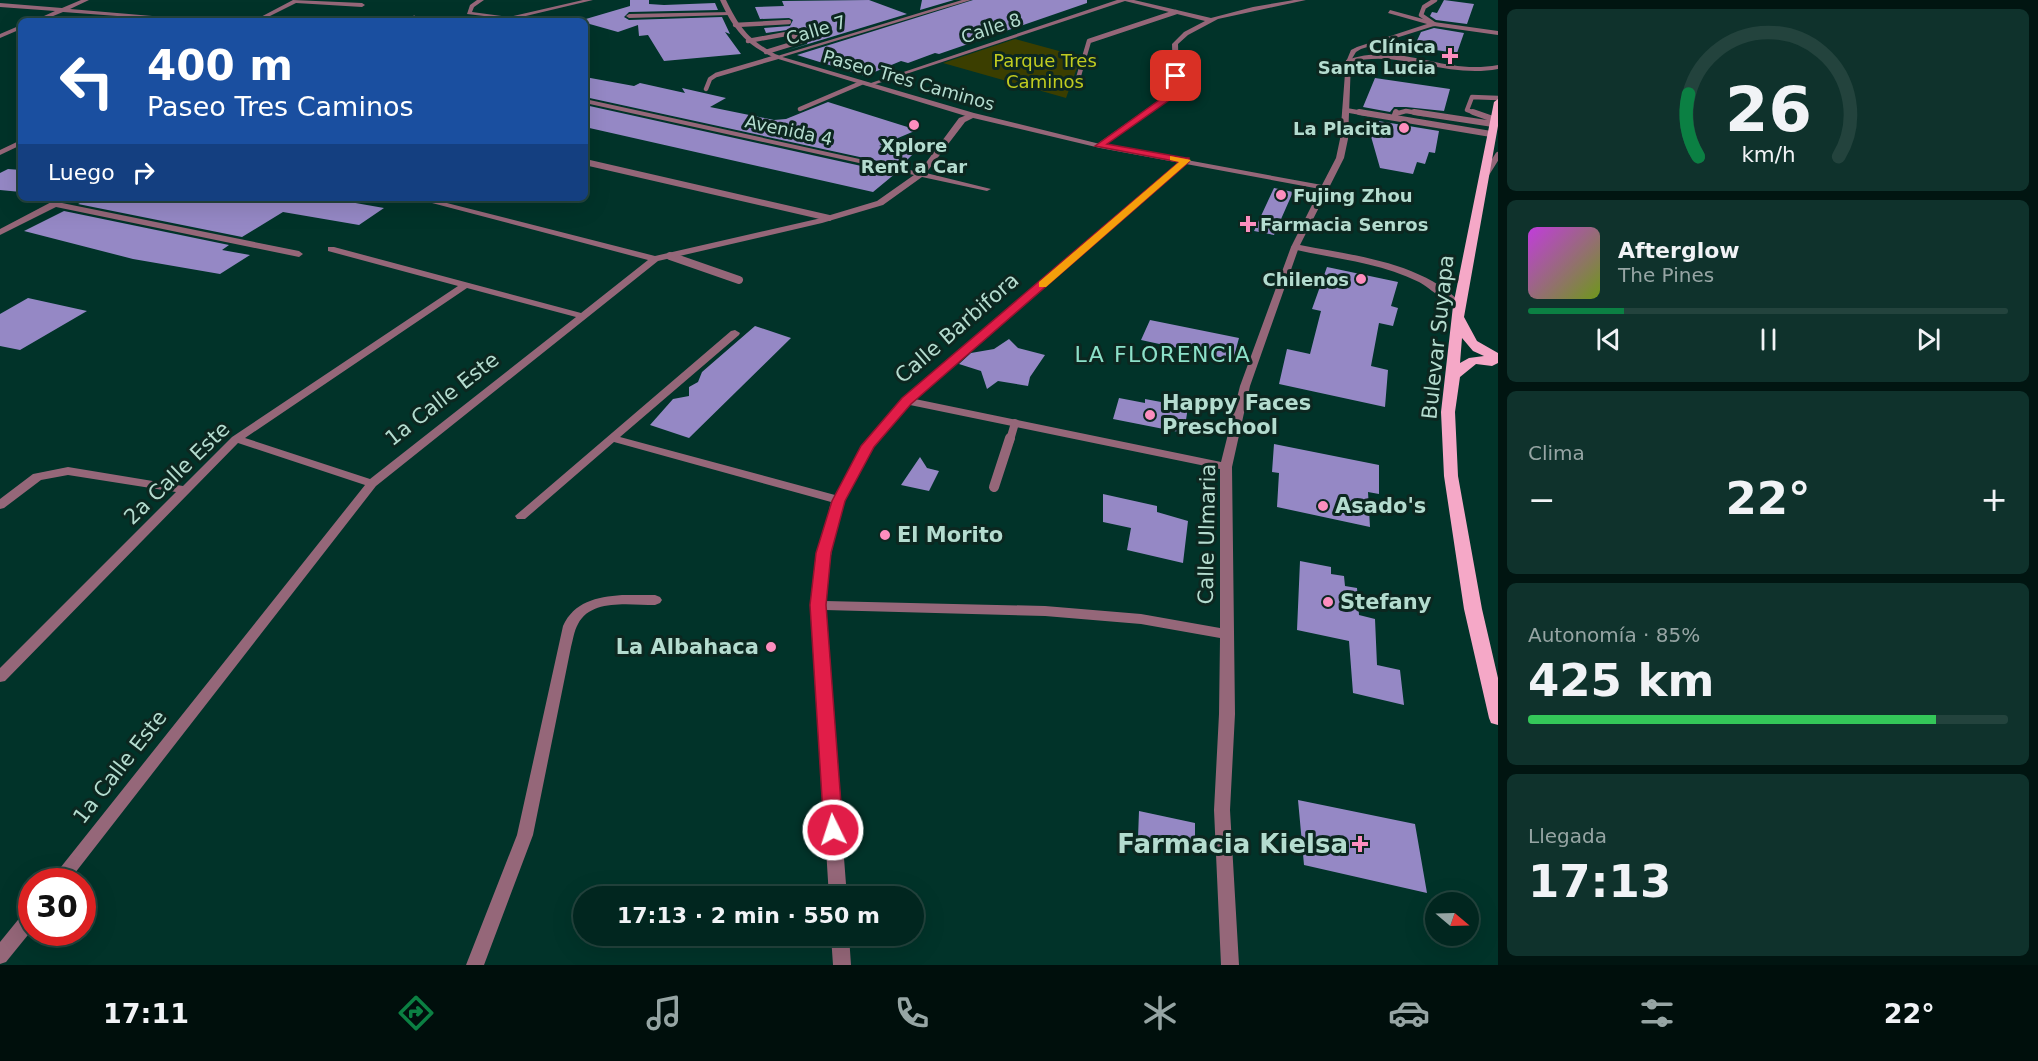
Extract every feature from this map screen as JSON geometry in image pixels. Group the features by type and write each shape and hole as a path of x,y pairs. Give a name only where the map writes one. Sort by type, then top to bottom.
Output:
{"main road":[{"name":"Bulevar Suyapa","path":"1498,100 1458,311 1448,412 1451,476 1473,609 1498,718"},
{"path":"1458,311 1464,335 1476,350 1498,357"},
{"path":"1451,380 1467,362 1475,360 1498,364"}],"street":[{"path":"43,18 86,0"},
{"path":"262,18 296,0 362,5"},
{"path":"462,18 481,0"},
{"path":"469,13 485,17 507,17 590,0"},
{"name":"Paseo Tres Caminos","path":"723,0 735,25 748,41 777,57 972,115 1100,146 1186,160 1326,188"},
{"name":"Calle 7","path":"777,57 968,0"},
{"path":"1125,0 1210,20"},
{"name":"Calle 8","path":"864,84 1125,0"},
{"path":"1100,146 1165,99 1176,76 1175,44 1187,32 1210,20 1303,0"},
{"path":"0,5 168,18"},
{"path":"1390,12 1434,24 1498,33"},
{"path":"629,16 729,13"},
{"path":"1348,61 1353,51 1359,48 1434,24"},
{"path":"0,36 18,28"},
{"path":"1348,61 1359,57 1379,57 1463,69 1498,66"},
{"name":"Calle Ulmaria","path":"1230,965 1222,810 1227,714 1226,467 1245,386 1295,247 1326,188 1342,150 1348,61"},
{"name":"Avenida 4","path":"588,101 987,189"},
{"name":"1a Calle Este","path":"69,868 372,483 655,259 829,218 880,202 921,174 962,120 972,115"},
{"path":"0,153 18,144"},
{"path":"0,153 18,155"},
{"name":"Calle Barbifora","path":"837,886 818,605 824,553 838,501 868,446 907,401 1186,160"},
{"path":"0,232 60,201"},
{"path":"429,201 655,259"},
{"path":"55,204 299,254"},
{"path":"1295,247 1402,270 1433,284 1458,311"},
{"path":"331,249 583,316"},
{"name":"2a Calle Este","path":"0,677 236,439 465,285"},
{"path":"521,516 735,333"},
{"path":"907,401 1226,467"},
{"path":"611,438 838,501"},
{"path":"236,439 372,483"},
{"path":"0,505 37,477 68,471 186,490"},
{"path":"475,965 525,835 564,647 573,620 584,607 597,603 655,600"},
{"path":"818,605 1044,611 1141,620 1227,634"},
{"path":"0,956 18,934"},
{"path":"841,946 842,965"}],"lane":[{"path":"1434,24 1421,15 1424,8 1435,0"},
{"path":"1077,82 1089,41 1176,12"},
{"path":"735,25 789,22"},
{"path":"748,41 786,34 806,40 766,52"},
{"path":"706,89 710,79 716,75 777,57"},
{"path":"800,109 864,84"},
{"path":"1492,126 1467,110 1467,103 1472,97 1498,100"},
{"path":"1345,110 1394,118 1492,126"},
{"path":"1394,118 1396,112 1406,111 1492,126"},
{"path":"1481,183 1498,155"},
{"path":"588,163 829,218"},
{"path":"670,256 739,280"},
{"path":"994,487 1015,423"}],"green space":[{"name":"Parque Tres Caminos","path":"1015,39 1081,57 1066,98 943,63"}],"building":[{"path":"630,0 649,0 649,4 664,5 715,3 718,10 629,12 624,17 629,20 722,17 730,34 725,32 741,54 664,61 648,35 639,36 638,25 618,32 588,24 588,18 630,6"},
{"path":"869,0 907,14 785,51 807,44 809,37 787,30 766,33 764,28 790,26 793,20 789,18 760,19 755,7 784,6 782,1"},
{"path":"922,0 954,0 920,10"},
{"path":"973,0 1087,0 1087,3 939,54 935,53 908,63 901,61 865,76 797,55"},
{"path":"1444,0 1474,4 1467,24 1436,20 1430,16 1432,12 1437,13"},
{"path":"1434,28 1464,33 1457,53 1414,47 1421,32"},
{"path":"588,78 634,86 640,83 685,93 682,88 726,98 710,107 774,120 786,119 828,102 917,130 879,146 914,153 901,166 588,98"},
{"path":"1375,78 1450,89 1444,111 1394,107 1390,112 1363,107"},
{"path":"588,106 896,173 873,192 588,128"},
{"path":"1366,119 1439,131 1435,153 1429,152 1425,164 1417,162 1413,174 1380,168"},
{"path":"8,169 18,170 18,192 0,190 0,173"},
{"path":"1274,188 1293,192 1274,235 1254,231"},
{"path":"84,201 344,201 384,208 359,225 283,212 242,237 78,204"},
{"path":"64,211 229,245 222,250 250,255 220,274 133,259 24,231"},
{"path":"1327,267 1398,282 1391,306 1398,308 1393,326 1379,323 1371,366 1388,370 1385,407 1279,384 1287,349 1310,354 1321,311 1312,309"},
{"path":"28,298 87,311 20,350 0,346 0,314"},
{"path":"1150,320 1239,338 1233,360 1141,340"},
{"path":"755,326 791,338 689,438 650,425 673,399 689,396 689,387 698,382 702,372"},
{"path":"1009,339 1018,348 1045,355 1030,377 1028,386 998,381 987,389 981,371 959,364 971,353 994,349"},
{"name":"Happy Faces Preschool","path":"1119,398 1145,403 1145,399 1188,407 1184,433 1113,419"},
{"path":"1274,444 1379,465 1379,494 1368,492 1370,527 1277,507 1279,473 1272,472"},
{"path":"920,457 927,468 939,471 929,491 901,485"},
{"path":"1103,494 1157,506 1157,512 1188,521 1183,563 1127,550 1131,528 1103,522"},
{"name":"Stefany","path":"1300,561 1331,567 1331,574 1344,576 1345,586 1357,588 1359,615 1375,619 1377,665 1400,670 1404,705 1353,693 1349,641 1297,630"},
{"name":"Farmacia Kielsa","path":"1298,800 1415,824 1427,892 1425,893 1304,865"},
{"path":"1139,811 1195,823 1195,850 1138,838"}],"slow traffic":[{"path":"1042,284 1186,160 1173,158"}],"place":[{"name":"Clínica Santa Lucia","path":"1450,56"},
{"name":"Xplore Rent a Car","path":"914,125"},
{"name":"La Placita","path":"1404,128"},
{"name":"Fujing Zhou","path":"1281,195"},
{"name":"Farmacia Senros","path":"1248,224"},
{"name":"Chilenos","path":"1361,279"},
{"name":"Happy Faces Preschool","path":"1150,415"},
{"name":"Asado's","path":"1323,506"},
{"name":"El Morito","path":"885,535"},
{"name":"Stefany","path":"1328,602"},
{"name":"La Albahaca","path":"771,647"},
{"name":"Farmacia Kielsa","path":"1360,844"}],"district":[{"name":"LA FLORENCIA","path":"1163,354"}],"route":[{"path":"833,830 818,605 824,553 838,501 868,446 907,401 1186,160 1100,146 1165,99 1176,76"}]}
